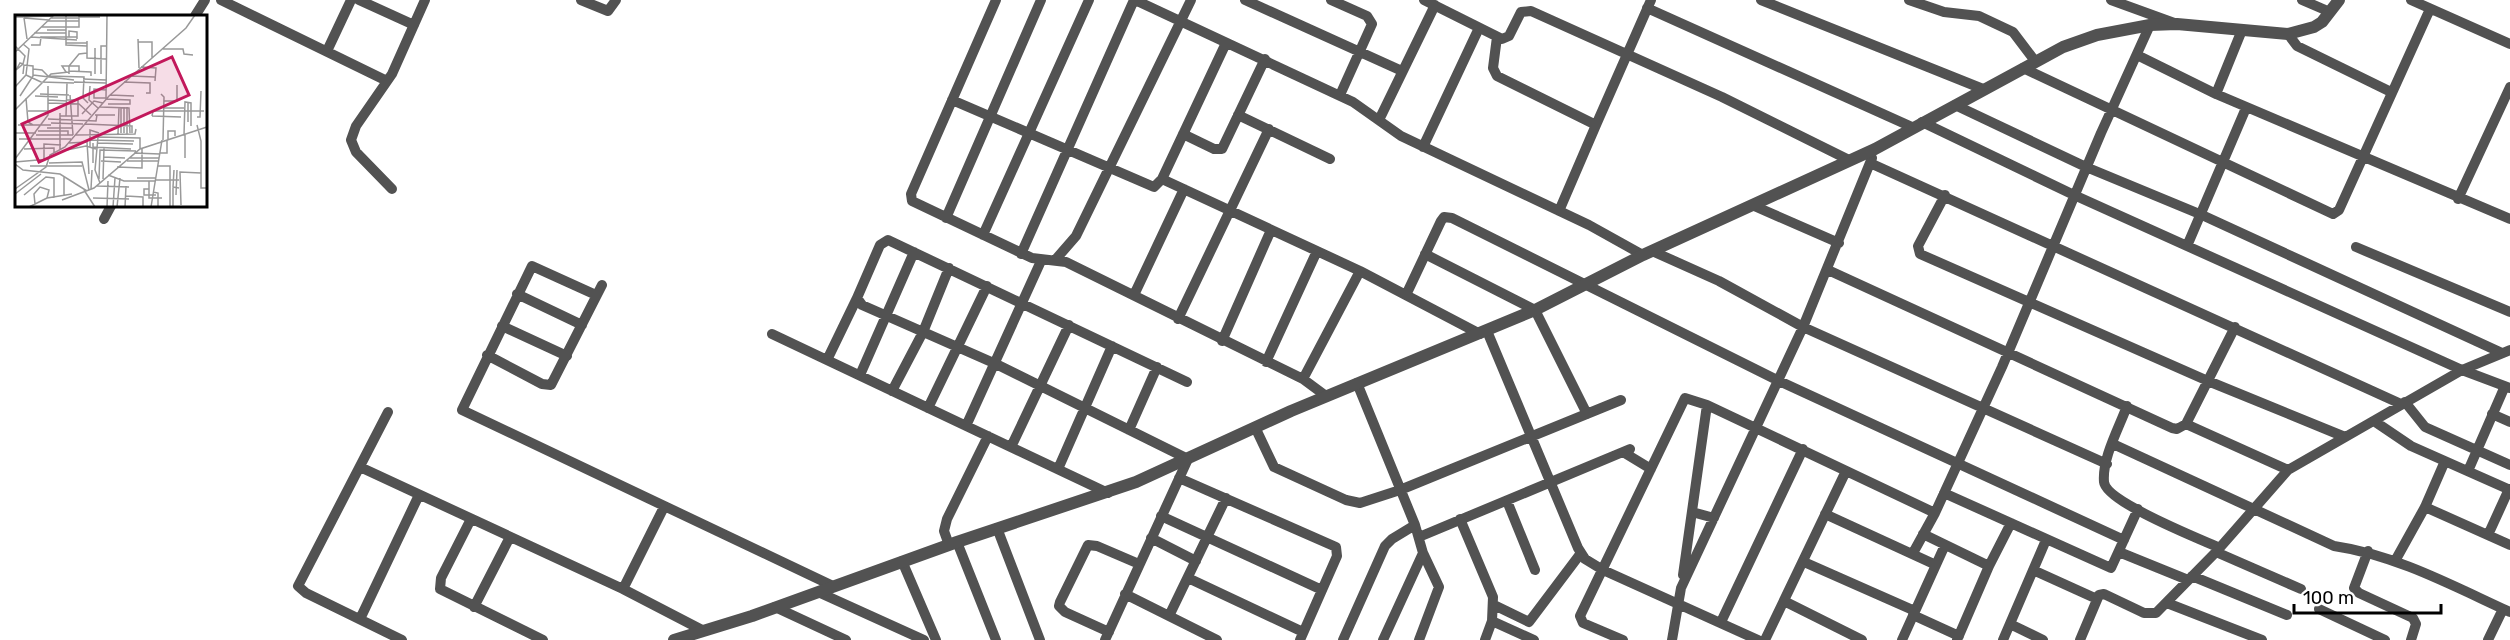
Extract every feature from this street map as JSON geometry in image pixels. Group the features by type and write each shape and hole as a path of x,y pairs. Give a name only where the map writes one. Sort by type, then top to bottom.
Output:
{"street":[{"path":"196,15 205,0"},
{"path":"221,0 387,81"},
{"path":"327,51 351,0"},
{"path":"359,0 414,25"},
{"path":"392,189 356,152 351,140 356,126 387,81 425,0"},
{"path":"581,0 608,11 616,0"},
{"path":"996,0 910,198 916,204 1021,254 1041,261 1056,259 1134,295 1222,341 1303,379 1326,396"},
{"path":"946,218 1041,0"},
{"path":"983,235 1089,0"},
{"path":"1021,254 1135,0 1180,23 1340,95 1423,147 1647,253 1719,281 1803,327 2107,464"},
{"path":"1056,259 1076,236 1191,0"},
{"path":"1245,0 1402,71"},
{"path":"1331,0 1371,19 1372,24 1340,95"},
{"path":"1379,120 1402,71 1429,3 1502,39 1509,36 1523,0"},
{"path":"1761,0 1782,4 1983,89"},
{"path":"1909,0 1944,12 1979,16 2013,32 2023,41 2035,61"},
{"path":"2111,0 2177,24"},
{"path":"2302,0 2330,12"},
{"path":"674,640 704,632 997,528 1108,493 1188,459 1326,396 1535,310 1647,253 1875,149 1917,124 2063,47 2097,35 2150,25 2177,24 2288,34 2314,27 2330,12 2338,0"},
{"path":"2411,0 2510,44"},
{"path":"1559,211 1649,4 2462,370 2507,387 2492,414 2468,471"},
{"path":"2023,68 2333,214 2339,210 2430,9"},
{"path":"1518,16 1521,12 1531,11 1722,97 1850,160"},
{"path":"1912,553 1935,513 2007,354 2086,167 2150,25"},
{"path":"1423,147 1479,28"},
{"path":"2216,94 2242,30"},
{"path":"2288,34 2297,46 2391,92"},
{"path":"1497,37 1493,68 1497,76 1596,124"},
{"path":"952,100 1027,134 1069,149 1148,186 1155,187 1162,178 1226,43"},
{"path":"2137,55 2246,108 2510,219"},
{"path":"1183,134 1219,151 1264,59"},
{"path":"2458,199 2510,87"},
{"path":"1955,105 2086,167 2202,215 2506,351"},
{"path":"2187,246 2246,108"},
{"path":"1238,115 1330,159"},
{"path":"1178,319 1269,129"},
{"path":"1681,588 1754,427 1803,327 1839,243 1875,149"},
{"path":"1870,163 2403,403 2425,427 2510,465"},
{"path":"1162,178 1484,332 1532,435 1581,553 1592,565 1758,640"},
{"path":"1134,295 1184,189"},
{"path":"1945,195 1918,246 1918,252 2208,381 2345,437"},
{"path":"1752,205 1839,243"},
{"path":"104,219 110,207"},
{"path":"1406,295 1441,220 1447,216 1778,380 1958,461 2124,540"},
{"path":"1222,341 1271,230"},
{"path":"827,360 883,241 888,240 1187,382"},
{"path":"2355,247 2510,312"},
{"path":"1266,362 1317,251"},
{"path":"860,375 914,252"},
{"path":"1425,254 1535,310 1587,414"},
{"path":"966,426 1041,261"},
{"path":"487,355 548,386 555,381 599,290 532,266 487,355 462,411 832,586"},
{"path":"892,391 923,332 949,268"},
{"path":"1828,270 2007,354 2177,429 2186,424 2235,327"},
{"path":"1303,379 1360,271"},
{"path":"928,408 987,286"},
{"path":"517,294 582,325"},
{"path":"856,298 862,305 996,364 1188,459"},
{"path":"1011,447 1069,325"},
{"path":"502,326 567,356"},
{"path":"772,334 1108,493"},
{"path":"1058,469 1112,346"},
{"path":"2080,640 2099,595 2104,594 2150,615 2156,613 2218,550 2288,470 2462,370 2506,351"},
{"path":"1129,430 1157,367"},
{"path":"1357,383 1415,525 1423,553 1439,586 1419,640"},
{"path":"1623,640 1580,620 1582,611 1685,398 1707,405 1803,449 1935,513"},
{"path":"1255,427 1274,467 1346,500 1360,503 1400,490 1621,400"},
{"path":"1672,640 1707,405"},
{"path":"2127,406 2107,464 2104,483 2107,489 2138,509 2301,589"},
{"path":"388,412 298,586 306,593 402,640"},
{"path":"2492,414 2510,422"},
{"path":"2374,421 2410,446 2509,489 2488,535"},
{"path":"2186,424 2288,470"},
{"path":"988,436 947,519 944,531 953,543 996,640"},
{"path":"2113,444 2334,546 2368,551 2395,561 2506,611 2488,640"},
{"path":"1720,622 1803,449"},
{"path":"1419,537 1626,450 1651,469"},
{"path":"1139,564 1097,546 1088,545 1059,606 1107,638 1188,459"},
{"path":"2395,561 2425,507 2445,461"},
{"path":"360,467 623,589 704,632"},
{"path":"1765,640 1846,471"},
{"path":"1179,478 1336,547 1337,556 1302,636 1188,578"},
{"path":"1944,493 2110,568 2138,509"},
{"path":"360,619 419,495"},
{"path":"1169,616 1226,498"},
{"path":"1507,501 1535,570"},
{"path":"623,589 664,507"},
{"path":"2425,507 2510,545"},
{"path":"1692,512 1714,518"},
{"path":"1825,514 1936,565"},
{"path":"1161,516 1322,590"},
{"path":"471,519 438,583 444,592 543,640"},
{"path":"1460,519 1494,605 1492,621 1485,640"},
{"path":"1804,562 1914,613 1958,638 1989,566 2011,523"},
{"path":"1343,640 1385,546 1415,525"},
{"path":"997,528 1040,640"},
{"path":"1923,534 1989,566"},
{"path":"474,607 510,537"},
{"path":"1151,538 1196,561"},
{"path":"2003,640 2046,540"},
{"path":"1902,640 1945,545"},
{"path":"2368,551 2354,588 2359,593 2413,618 2416,624 2412,640"},
{"path":"2119,552 2287,615"},
{"path":"1383,640 1423,553"},
{"path":"1494,605 1529,622 1581,553"},
{"path":"902,561 936,640"},
{"path":"2033,570 2097,599"},
{"path":"818,592 924,640"},
{"path":"1125,594 1217,640"},
{"path":"1784,601 1862,640"},
{"path":"2167,603 2262,640"},
{"path":"775,607 846,640"},
{"path":"2319,609 2385,640"},
{"path":"1492,621 1534,640"},
{"path":"2010,624 2043,640"}]}
